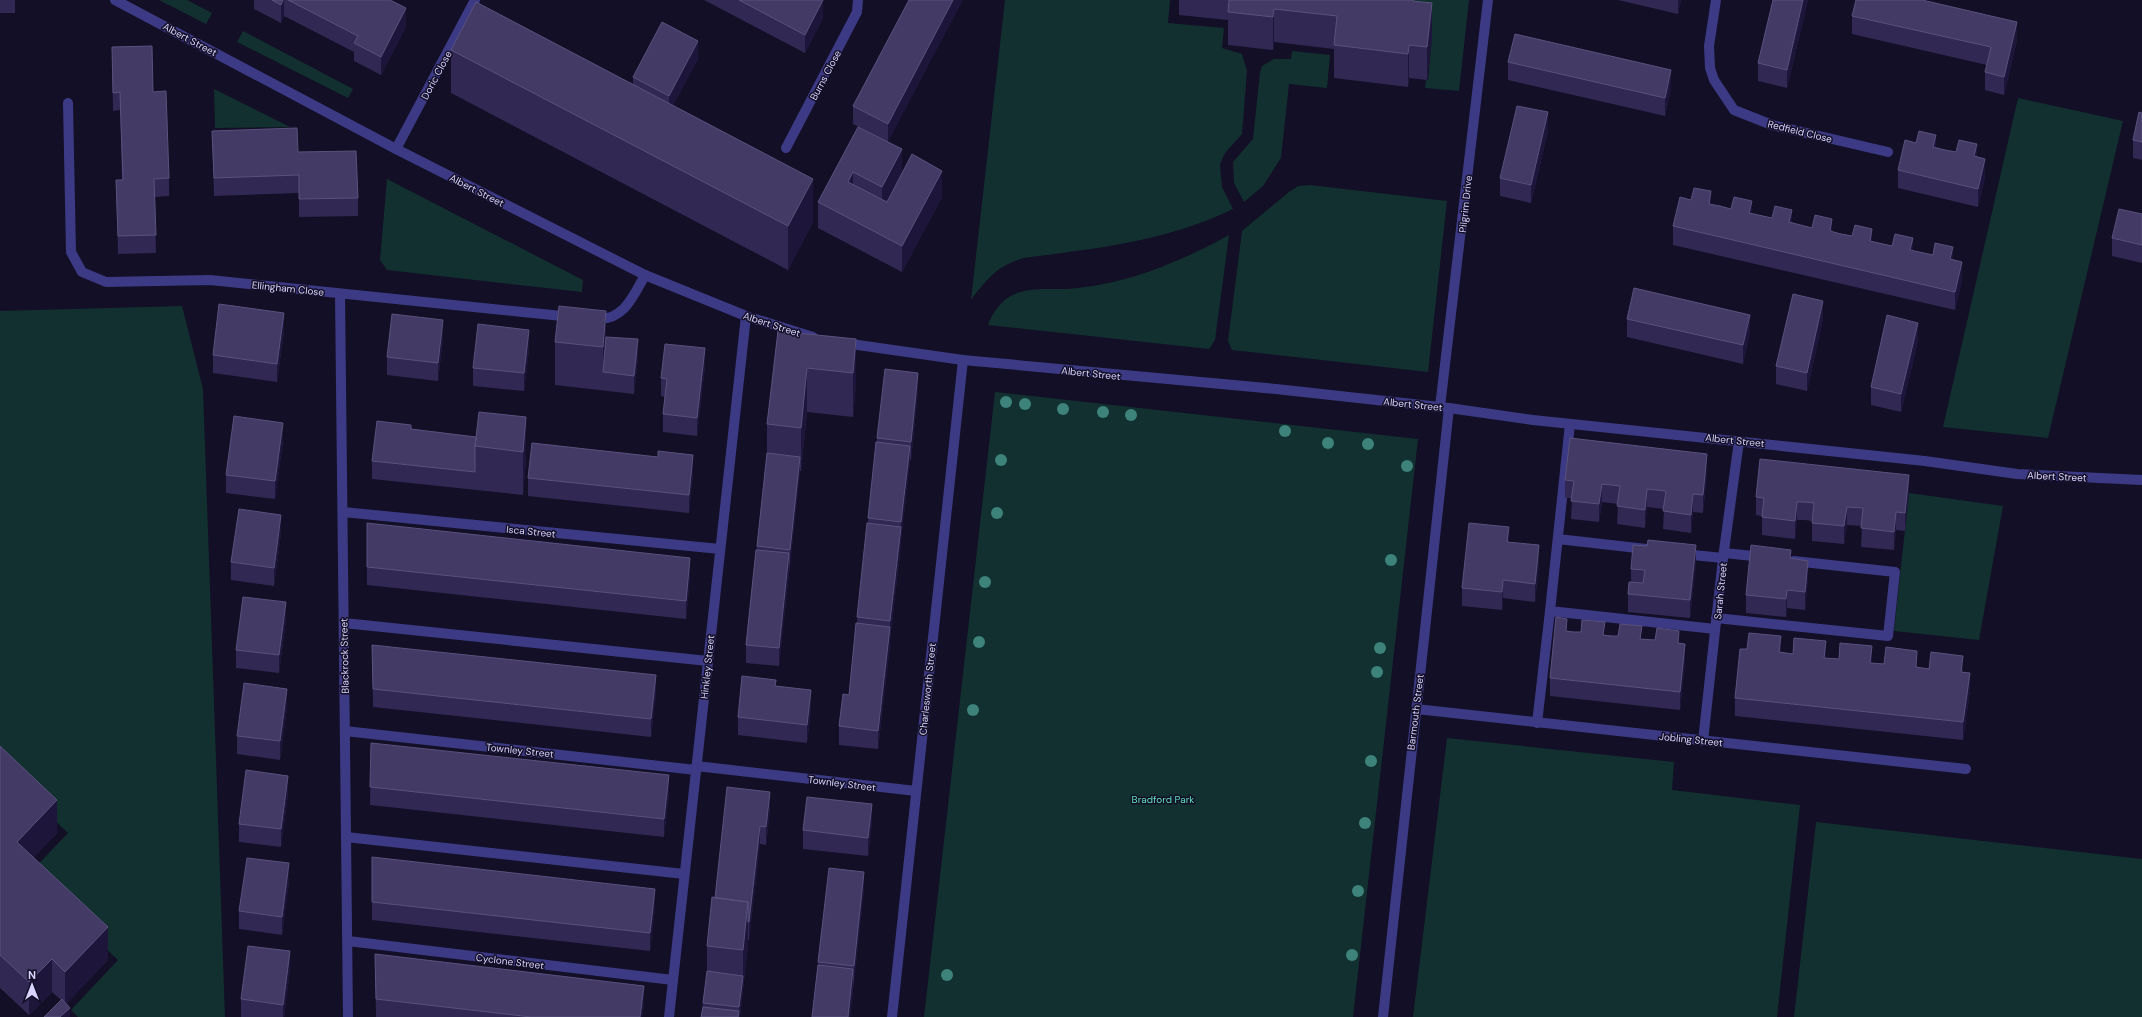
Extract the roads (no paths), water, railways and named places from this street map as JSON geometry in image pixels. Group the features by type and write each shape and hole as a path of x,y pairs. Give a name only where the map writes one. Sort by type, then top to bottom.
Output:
{"street":[{"name":"Albert Street","path":"115,0 396,149 645,275 746,316 827,339 868,347 963,360 1143,378 1212,382 1445,408 1570,424 1917,460 2017,474 2142,480"},
{"name":"Doric Close","path":"396,149 475,0"},
{"name":"Burns Close","path":"786,148 858,12 858,0"},
{"name":"Pilgrim Drive","path":"1445,408 1488,0"},
{"name":"Redfield Close","path":"1716,0 1709,46 1710,68 1714,80 1734,110 1772,125 1888,152"},
{"name":"Ellingham Close","path":"68,103 71,252 82,272 106,282 210,280 603,320 625,310 645,275"},
{"name":"Blackrock Street","path":"340,294 348,1017"},
{"name":"Hinkley Street","path":"669,1017 746,316"},
{"name":"Charlesworth Street","path":"892,1017 963,360"},
{"name":"Barmouth Street","path":"1384,1017 1416,710 1445,408"},
{"path":"1537,723 1570,424"},
{"name":"Sarah Street","path":"1703,741 1723,556 1739,441"},
{"name":"Isca Street","path":"343,512 720,549"},
{"path":"1558,539 1659,551"},
{"path":"1674,553 1780,559 1895,572 1888,636 1716,618"},
{"path":"1550,611 1716,629"},
{"path":"344,623 708,661"},
{"name":"Jobling Street","path":"1416,710 1966,769"},
{"name":"Townley Street","path":"345,731 916,791"},
{"path":"346,837 684,874"},
{"name":"Cyclone Street","path":"348,941 673,980"}],"park label":[{"name":"Bradford Park","path":"1163,799"}]}
